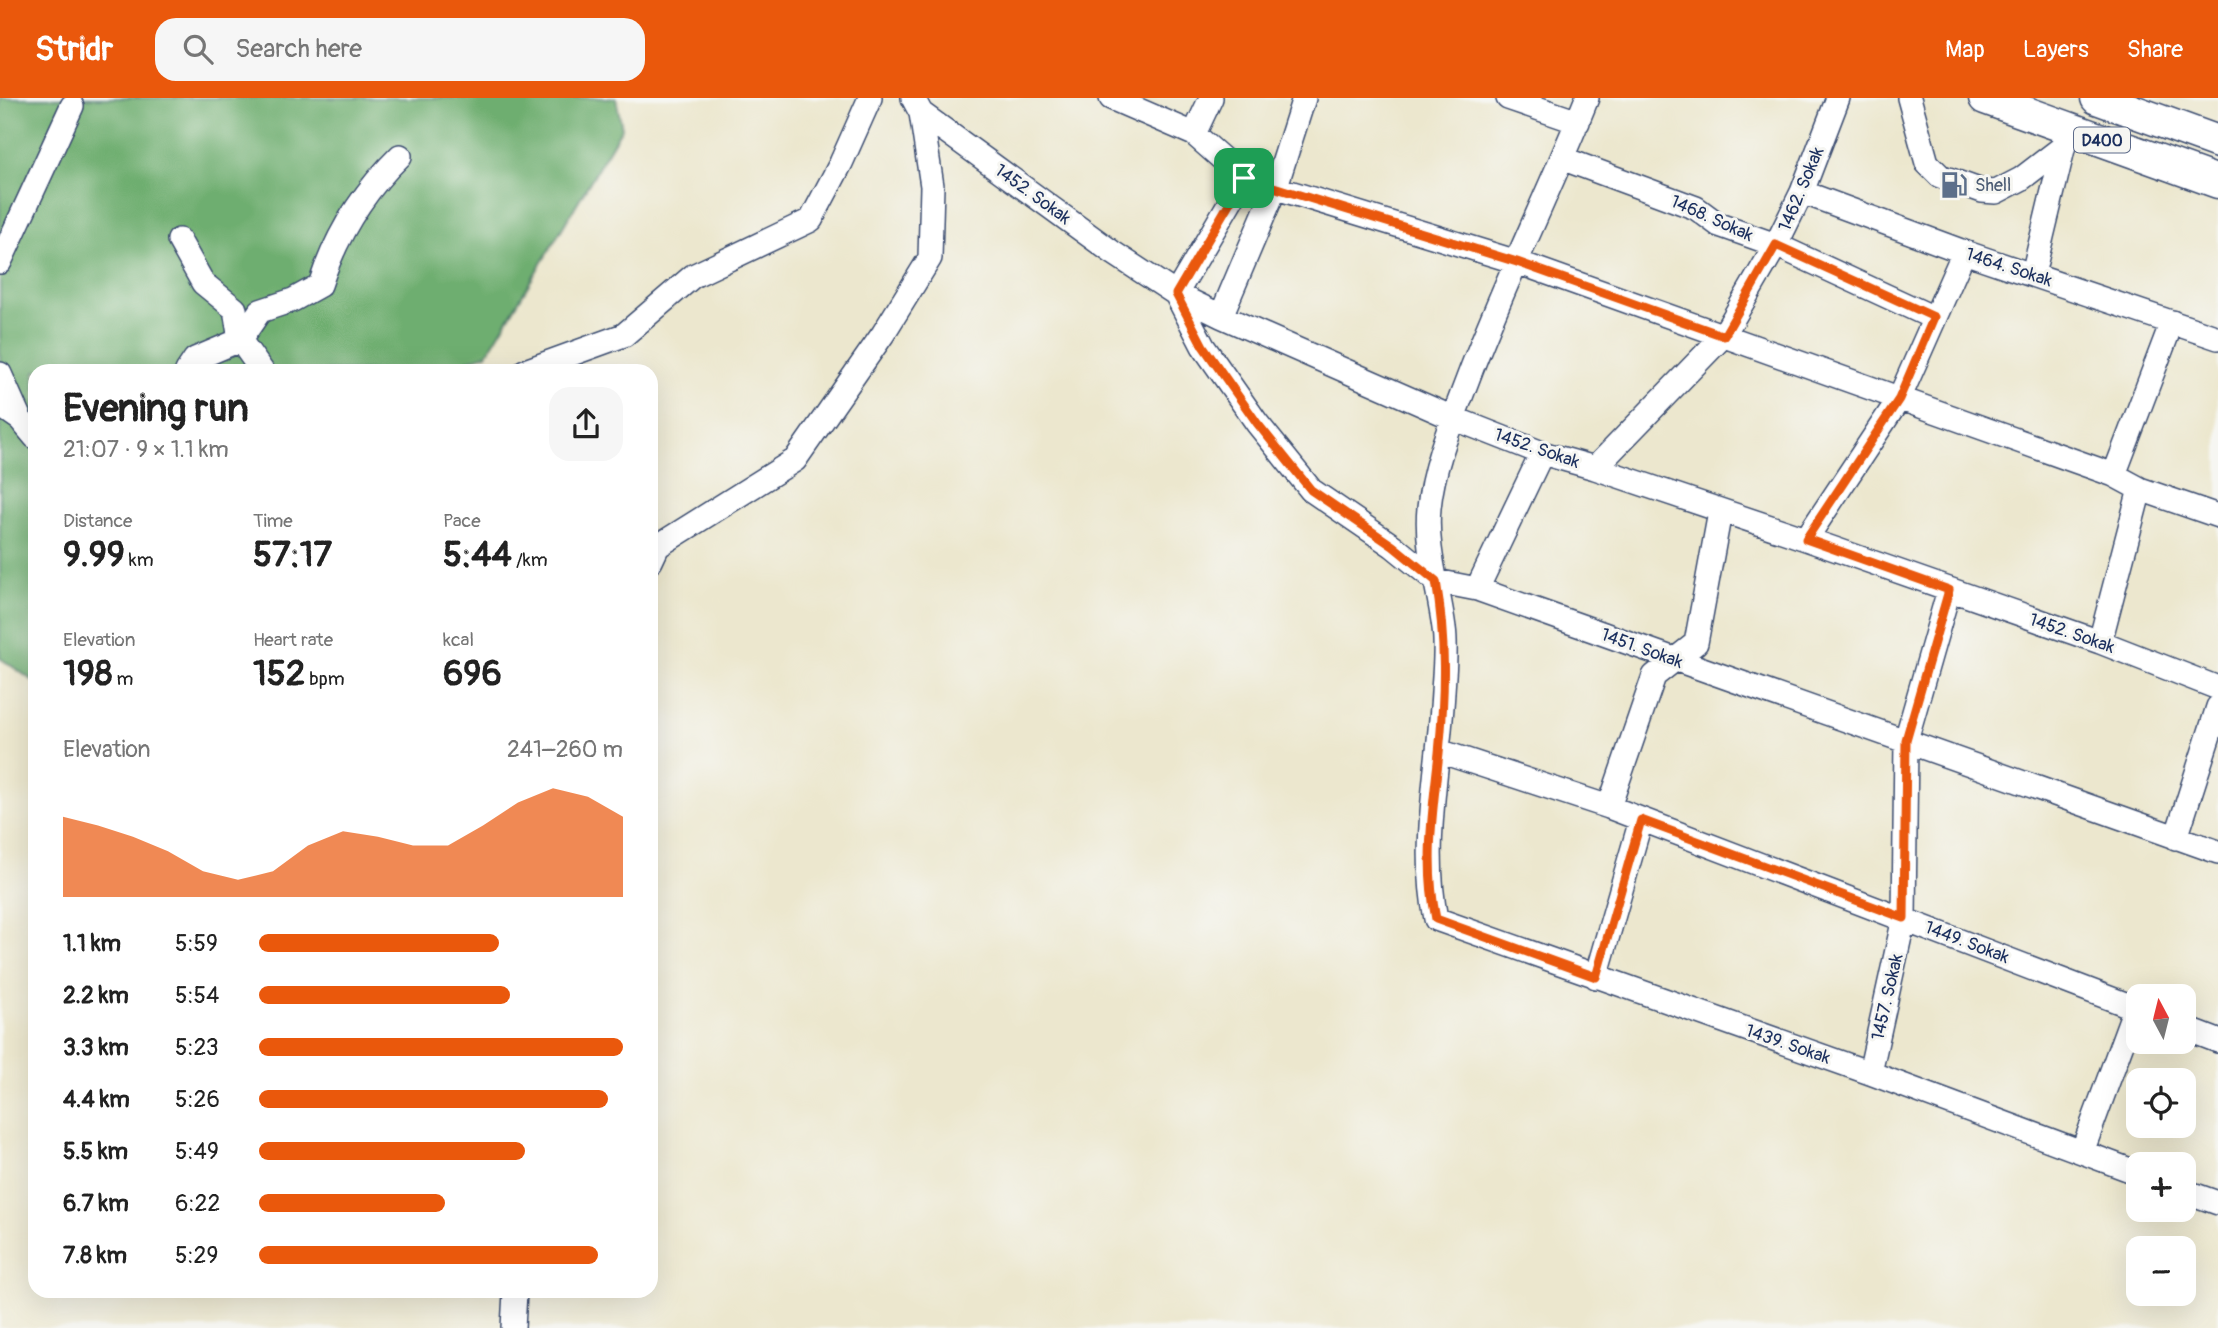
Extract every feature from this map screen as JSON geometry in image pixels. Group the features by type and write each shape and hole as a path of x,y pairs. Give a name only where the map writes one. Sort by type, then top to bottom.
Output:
{"highway":[{"name":"D400","path":"1985,98 2066,137 2218,182"},
{"name":"D400","path":"2097,98 2218,142"}],"street":[{"path":"544,364 624,335 694,276 811,220 870,98"},
{"path":"1111,98 1194,134 1244,178 1517,262 2113,475 2140,489 2218,516"},
{"path":"1194,134 1211,98"},
{"path":"1222,316 1276,186 1304,98"},
{"path":"1508,98 1578,122"},
{"path":"1439,751 1445,631 1427,532 1429,506 1453,418 1492,313 1564,159 1587,98"},
{"name":"1462. Sokak","path":"1595,468 1724,336 1776,245 1802,191 1838,98"},
{"path":"1909,98 1927,163 1940,176 1982,191 1996,192 2021,178 2066,137"},
{"path":"658,546 795,460 883,334 930,258 932,186 917,105"},
{"name":"1452. Sokak","path":"917,105 1176,294 1222,316 1453,418 1542,453 1595,468 1806,539 2100,642 2218,688"},
{"path":"0,262 72,106"},
{"path":"2033,274 2066,137"},
{"path":"192,364 195,359 240,341 260,311 293,300 320,285 330,254 371,184 400,156"},
{"name":"1468. Sokak","path":"1564,159 1696,208 1719,225 1776,245 1934,317"},
{"path":"1176,294 1244,178"},
{"name":"1464. Sokak","path":"1802,191 1964,252 2172,321 2216,331"},
{"path":"179,240 203,283 235,309 240,341 257,364"},
{"path":"1806,539 1899,399 1964,252"},
{"name":"1451. Sokak","path":"1176,294 1211,357 1257,423 1311,490 1393,546 1436,581 1477,589 2218,852"},
{"path":"2113,475 2172,321"},
{"path":"0,374 20,419"},
{"path":"0,405 20,419 28,429"},
{"path":"1477,589 1542,453"},
{"path":"2100,642 2140,489"},
{"path":"1609,807 1654,676 1696,643 1720,512"},
{"name":"1457. Sokak","path":"1870,1073 1904,918 1906,740 1949,590"},
{"path":"2176,838 2218,707"},
{"name":"1449. Sokak","path":"1439,751 1609,807 2126,1004"},
{"name":"1439. Sokak","path":"1439,751 1430,824 1430,887 1436,919 1870,1073 2126,1168"},
{"path":"1596,977 1641,820"},
{"path":"2196,1033 2218,1041"},
{"path":"2082,1152 2126,1037"},
{"path":"2196,1195 2218,1203"},
{"path":"513,1328 515,1298"}],"green space":[{"path":"0,98 616,98 622,128 487,354 457,364 28,364 28,677 0,658"}],"place":[{"name":"Shell","path":"1954,185"}],"route":[{"path":"1244,178 1517,262 1724,336 1776,245 1934,317 1899,399 1806,539 1949,590 1906,740 1904,918 1641,820 1596,977 1436,919 1430,887 1430,824 1439,751 1445,631 1436,581 1393,546 1311,490 1257,423 1203,346 1176,294 1244,178"}]}
